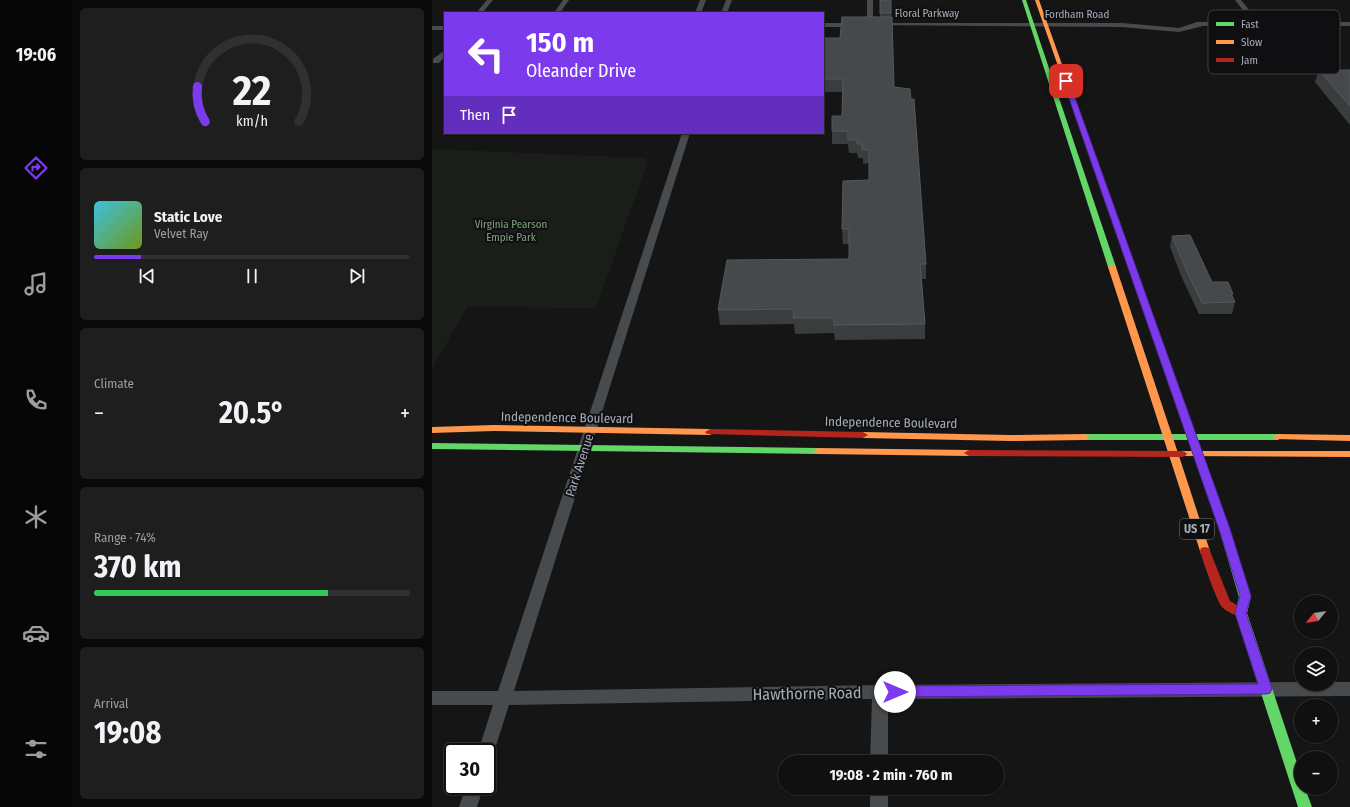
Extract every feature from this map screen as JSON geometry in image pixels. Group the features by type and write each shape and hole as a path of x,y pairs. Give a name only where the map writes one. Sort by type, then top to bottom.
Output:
{"main road":[{"name":"US 17","path":"1024,0 1204,549 1226,604 1240,613 1246,596 1224,529 1037,0"},
{"name":"Independence Boulevard","path":"432,430 494,428 1010,438 1168,436 1350,438"},
{"path":"432,446 1009,454 1350,454"},
{"path":"1240,613 1305,807"}],"street":[{"path":"480,12 490,0"},
{"path":"558,12 566,0"},
{"path":"698,12 703,0"},
{"path":"724,12 729,0"},
{"path":"870,0 870,24"},
{"path":"1238,0 1246,10"},
{"name":"Floral Parkway","path":"824,25 1032,24"},
{"name":"Fordham Road","path":"1032,24 1046,26 1122,25 1179,30 1208,24"},
{"name":"Fordham Road","path":"1340,24 1350,24"},
{"path":"432,28 444,28"},
{"path":"436,61 444,53"},
{"name":"Park Avenue","path":"489,743 686,134"},
{"name":"Hawthorne Road","path":"432,698 880,692 1350,689"},
{"path":"879,755 880,692"},
{"path":"468,807 472,795"},
{"path":"879,795 879,807"}],"green space":[{"name":"Virginia Pearson Empie Park","path":"432,149 644,158 648,161 596,308 467,307 432,369"}],"building":[{"path":"880,0 891,0 891,13 880,13"},
{"path":"842,17 892,17 894,87 910,89 911,99 914,99 926,264 920,264 925,324 834,325 834,318 793,318 794,309 718,310 727,260 849,259 849,229 842,229 843,181 869,180 869,150 862,150 862,144 857,144 857,140 848,140 848,132 832,131 832,116 842,116 843,79 824,79 824,38 840,38"},
{"path":"1340,70 1350,70 1350,106 1322,74 1340,74"},
{"path":"1190,235 1212,282 1228,282 1235,302 1202,303 1172,236"}],"traffic: fast":[{"path":"1024,0 1112,267"},
{"path":"1188,426 1224,529 1245,597 1241,613 1305,807"},
{"path":"1085,437 1278,437"},
{"path":"432,446 818,451"}],"traffic: slow":[{"path":"1037,0 1110,207"},
{"path":"1112,267 1205,551"},
{"path":"432,430 494,428 710,432"},
{"path":"863,435 1010,438 1085,437"},
{"path":"1278,437 1350,438"},
{"path":"818,451 969,453"},
{"path":"1182,454 1350,454"}],"traffic: jam":[{"path":"1110,207 1188,426"},
{"path":"710,432 863,435"},
{"path":"969,453 1182,454"},
{"path":"1205,551 1226,604 1241,613"}],"route":[{"path":"895,692 1266,689 1240,613 1246,596 1224,529 1066,81"}]}
